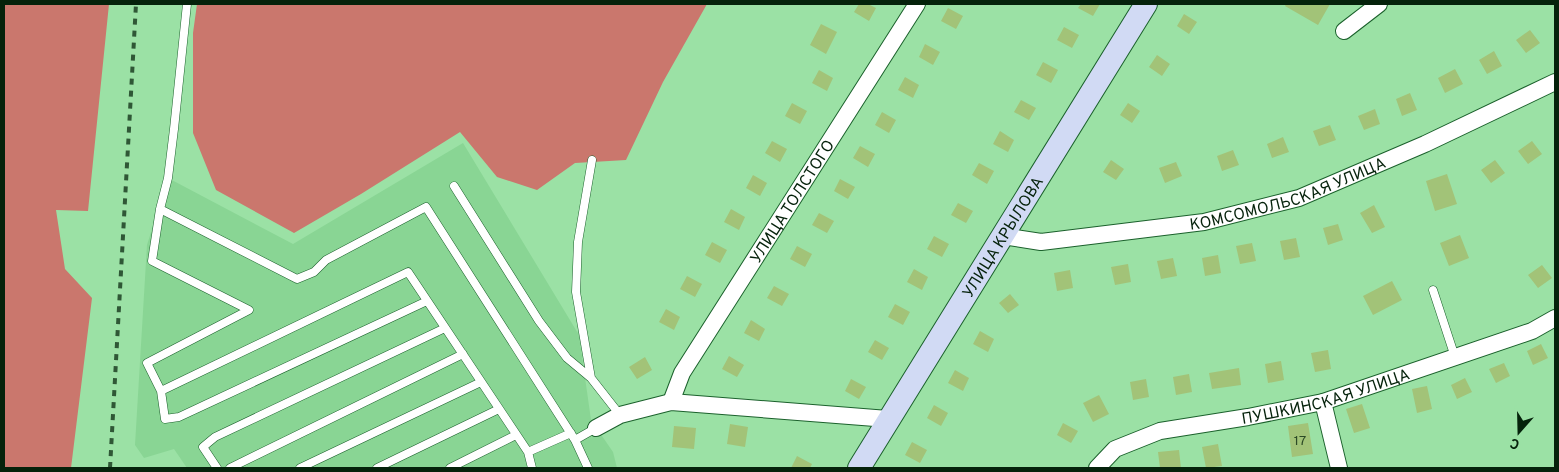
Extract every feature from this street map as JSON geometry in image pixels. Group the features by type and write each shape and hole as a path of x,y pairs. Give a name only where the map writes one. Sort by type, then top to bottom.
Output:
{"main road":[{"name":"УЛИЦА КРЫЛОВА","path":"858,468 1146,4"}],"street":[{"name":"УЛИЦА ТОЛСТОГО","path":"671,402 682,374 917,4"},
{"path":"1344,31 1378,4"},
{"name":"КОМСОМОЛЬСКАЯ УЛИЦА","path":"1003,236 1041,242 1204,222 1299,198 1425,144 1555,82"},
{"name":"ПУШКИНСКАЯ УЛИЦА","path":"1096,468 1115,449 1160,431 1248,418 1323,402 1532,331 1555,318"},
{"path":"596,428 620,415 671,402 888,419"},
{"path":"1323,402 1339,468"}],"lane":[{"path":"187,4 168,178 160,209 152,261 249,310 147,363 161,391 165,419 180,417 427,301"},
{"path":"591,378 576,292 578,242 592,160"},
{"path":"454,186 539,321 567,358 591,378 620,415"},
{"path":"160,209 297,279 314,272 326,260 426,207 571,433 588,468"},
{"path":"161,391 408,272 528,452 532,468"},
{"path":"1433,290 1455,357"},
{"path":"217,468 203,447 215,437 445,328"},
{"path":"230,468 463,354"},
{"path":"300,468 481,382"},
{"path":"377,468 499,409"},
{"path":"575,440 596,428"},
{"path":"528,452 571,433"},
{"path":"450,468 516,435"}],"shaded area":[{"path":"4,4 109,4 88,211 56,210 65,269 92,298 71,468 4,468"},
{"path":"197,4 707,4 663,82 626,160 575,163 537,190 497,177 460,132 361,194 294,233 216,190 193,133 193,33"},
{"path":"463,143 579,335 591,420 613,452 617,468 187,468 174,449 144,458 135,445 147,245 168,178 293,244"}],"building":[{"path":"859,4 868,4 876,8 869,21 854,12"},
{"path":"1081,4 1100,4 1093,16 1078,8"},
{"path":"1286,4 1330,4 1318,25 1285,6"},
{"path":"948,8 963,16 956,29 941,21"},
{"path":"1184,14 1197,22 1189,34 1177,26"},
{"path":"821,24 837,32 826,54 810,45"},
{"path":"1064,27 1079,35 1072,48 1057,40"},
{"path":"1530,30 1540,43 1526,53 1516,40"},
{"path":"925,44 940,52 933,65 919,57"},
{"path":"1494,51 1502,66 1487,74 1479,60"},
{"path":"1157,55 1170,64 1162,76 1149,67"},
{"path":"1043,62 1058,70 1051,83 1036,75"},
{"path":"1455,69 1463,84 1445,93 1438,78"},
{"path":"819,70 833,78 827,91 812,83"},
{"path":"905,77 919,85 913,98 898,90"},
{"path":"1410,93 1417,110 1402,116 1396,99"},
{"path":"1021,100 1036,108 1029,120 1014,112"},
{"path":"792,103 807,111 800,124 785,116"},
{"path":"1128,103 1140,111 1132,123 1120,115"},
{"path":"1375,109 1380,124 1364,130 1358,116"},
{"path":"882,112 896,120 889,133 875,125"},
{"path":"1330,125 1336,140 1319,146 1313,131"},
{"path":"1000,131 1014,140 1008,152 993,144"},
{"path":"1283,137 1289,152 1272,158 1267,144"},
{"path":"772,141 787,149 780,162 765,153"},
{"path":"1532,141 1542,154 1528,164 1518,151"},
{"path":"860,146 875,154 868,167 853,158"},
{"path":"1233,150 1239,165 1222,171 1217,156"},
{"path":"1111,160 1124,169 1116,180 1103,172"},
{"path":"1495,160 1505,173 1491,183 1481,170"},
{"path":"1176,162 1182,176 1165,183 1159,168"},
{"path":"979,163 994,171 987,184 972,175"},
{"path":"1447,174 1457,204 1435,211 1426,181"},
{"path":"753,175 767,183 760,196 746,188"},
{"path":"840,179 855,187 848,199 834,191"},
{"path":"958,203 973,211 966,223 951,215"},
{"path":"1374,205 1385,227 1372,233 1360,213"},
{"path":"731,209 745,217 739,230 724,222"},
{"path":"819,213 834,221 827,233 812,225"},
{"path":"1338,224 1343,240 1328,245 1323,228"},
{"path":"1460,235 1469,258 1449,266 1440,243"},
{"path":"934,236 949,244 942,257 927,249"},
{"path":"1296,238 1300,257 1284,260 1280,241"},
{"path":"712,242 727,250 720,263 705,255"},
{"path":"1252,243 1256,261 1240,264 1236,246"},
{"path":"797,246 812,254 805,267 790,259"},
{"path":"1218,255 1221,273 1205,276 1202,258"},
{"path":"1173,258 1177,276 1161,279 1157,261"},
{"path":"1128,264 1131,282 1115,285 1111,267"},
{"path":"1542,265 1552,278 1538,288 1528,275"},
{"path":"914,269 928,277 922,290 907,282"},
{"path":"1070,270 1073,288 1057,291 1054,273"},
{"path":"687,276 702,284 695,297 680,289"},
{"path":"1392,281 1402,300 1373,315 1363,296"},
{"path":"774,286 789,294 782,306 767,298"},
{"path":"1010,294 1019,305 1008,313 999,303"},
{"path":"895,304 910,312 903,325 888,317"},
{"path":"666,309 680,317 674,330 659,322"},
{"path":"751,320 765,329 759,341 744,333"},
{"path":"980,331 994,339 988,352 973,344"},
{"path":"875,340 889,348 882,360 868,352"},
{"path":"1541,344 1548,358 1533,365 1527,351"},
{"path":"1328,350 1331,369 1315,372 1311,353"},
{"path":"729,356 744,365 737,377 722,369"},
{"path":"645,357 652,370 637,379 629,367"},
{"path":"1281,361 1284,380 1268,383 1265,364"},
{"path":"1504,363 1510,376 1496,383 1489,369"},
{"path":"1239,368 1241,385 1212,389 1209,373"},
{"path":"955,370 969,378 963,391 948,383"},
{"path":"1189,374 1192,392 1176,395 1173,377"},
{"path":"1465,378 1472,392 1457,399 1451,385"},
{"path":"851,379 866,387 859,399 845,391"},
{"path":"1146,379 1149,397 1133,400 1130,382"},
{"path":"1427,386 1432,409 1417,413 1412,389"},
{"path":"1099,395 1109,414 1093,422 1083,403"},
{"path":"1362,404 1370,428 1354,433 1346,409"},
{"path":"934,405 948,413 941,426 927,418"},
{"path":"1063,423 1078,431 1071,443 1057,435"},
{"path":"1308,423 1313,454 1292,457 1288,426"},
{"path":"730,424 748,427 745,447 727,444"},
{"path":"674,426 696,428 694,449 672,447"},
{"path":"912,442 927,450 920,463 905,455"},
{"path":"1218,444 1222,466 1206,468 1202,447"},
{"path":"1179,450 1181,468 1160,468 1158,452"},
{"path":"797,456 812,464 810,468 791,468"}],"railway":[{"path":"110,468 136,4"}]}
